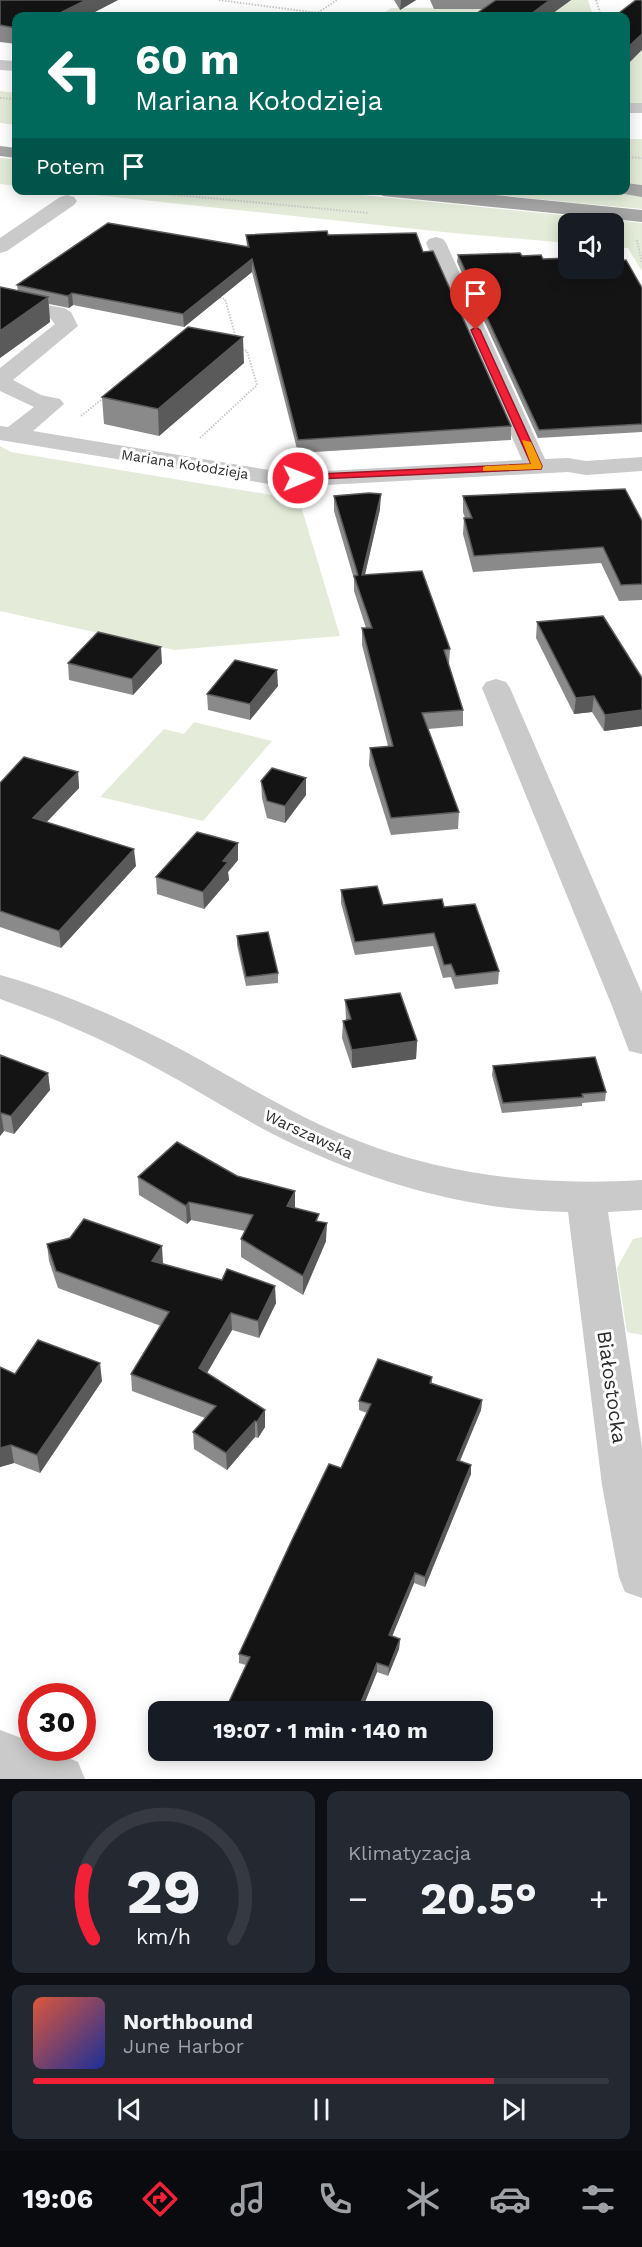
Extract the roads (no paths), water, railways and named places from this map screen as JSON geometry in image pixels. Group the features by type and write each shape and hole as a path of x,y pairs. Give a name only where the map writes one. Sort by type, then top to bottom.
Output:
{"main road":[{"path":"433,195 642,216"}],"street":[{"path":"0,247 67,201"},
{"path":"436,243 537,466"},
{"name":"Mariana Kołodzieja","path":"0,303 63,316 67,326 1,378 3,384 34,400 52,404 7,434"},
{"name":"Mariana Kołodzieja","path":"7,434 269,477 326,478 537,466 568,465 586,468 642,464"},
{"path":"496,688 630,1006 642,1042"},
{"name":"Warszawska","path":"0,987 71,1013 134,1042 308,1135 387,1167 471,1188 520,1195 586,1197 642,1195"},
{"name":"Białostocka","path":"586,1197 625,1485 642,1577"},
{"path":"0,1754 60,1779"}]}
